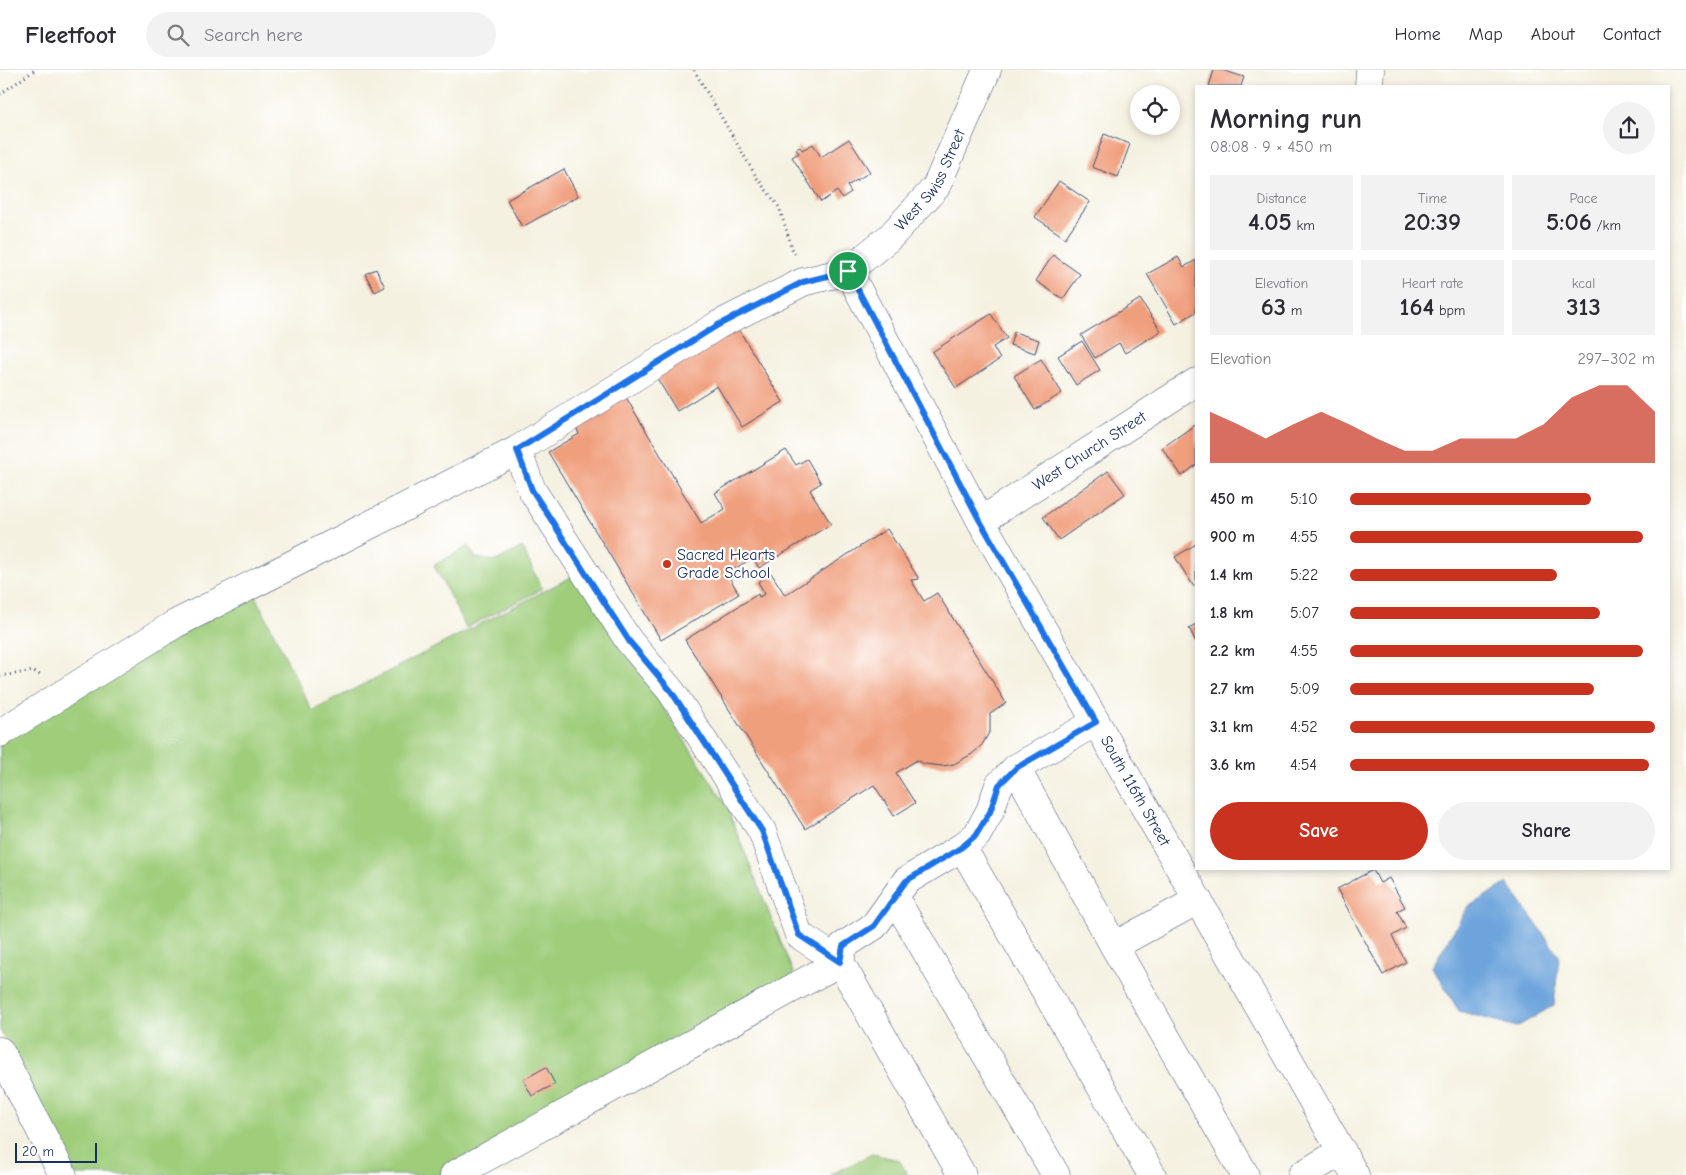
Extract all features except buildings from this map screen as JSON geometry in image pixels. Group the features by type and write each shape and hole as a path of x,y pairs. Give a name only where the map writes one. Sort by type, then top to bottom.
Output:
{"street":[{"name":"West Swiss Street","path":"848,271 890,237 936,187 987,70"},
{"path":"1369,85 1370,70"},
{"path":"0,733 175,624 517,450 718,325 803,282 848,271"},
{"name":"South 116th Street","path":"848,271 980,521 1356,1175"},
{"name":"West Church Street","path":"980,521 1195,383"},
{"path":"517,450 532,490 629,641 671,691 762,831 799,935 840,962 962,1175"},
{"path":"840,962 843,946 874,926 906,881 962,847 976,835 990,812 999,785 1016,768 1096,722"},
{"path":"1016,768 1114,946 1245,1175"},
{"path":"962,847 1152,1175"},
{"path":"895,898 1056,1175"},
{"path":"1114,946 1198,900"},
{"path":"454,1175 840,962"},
{"path":"0,1050 63,1175"},
{"path":"1302,1175 1342,1151"}],"path":[{"path":"0,94 35,70"},
{"path":"694,70 757,178 779,207 792,251 804,263"}],"green space":[{"path":"469,546 475,558 496,561 522,547 542,589 466,628 434,565"},
{"path":"577,574 725,803 796,980 439,1175 75,1175 0,1030 0,741 254,593 312,711"},
{"path":"872,1154 899,1160 908,1175 830,1175"}],"water":[{"path":"1507,883 1559,956 1554,1005 1517,1027 1459,1011 1432,967 1468,907"}],"place":[{"name":"Sacred Hearts Grade School","path":"667,564"}],"route":[{"path":"848,271 980,521 1096,722 1016,768 999,785 990,812 976,835 962,847 906,881 874,926 843,946 840,962 799,935 762,831 671,691 629,641 602,596 532,490 517,450 718,325 803,282 848,271"}]}
